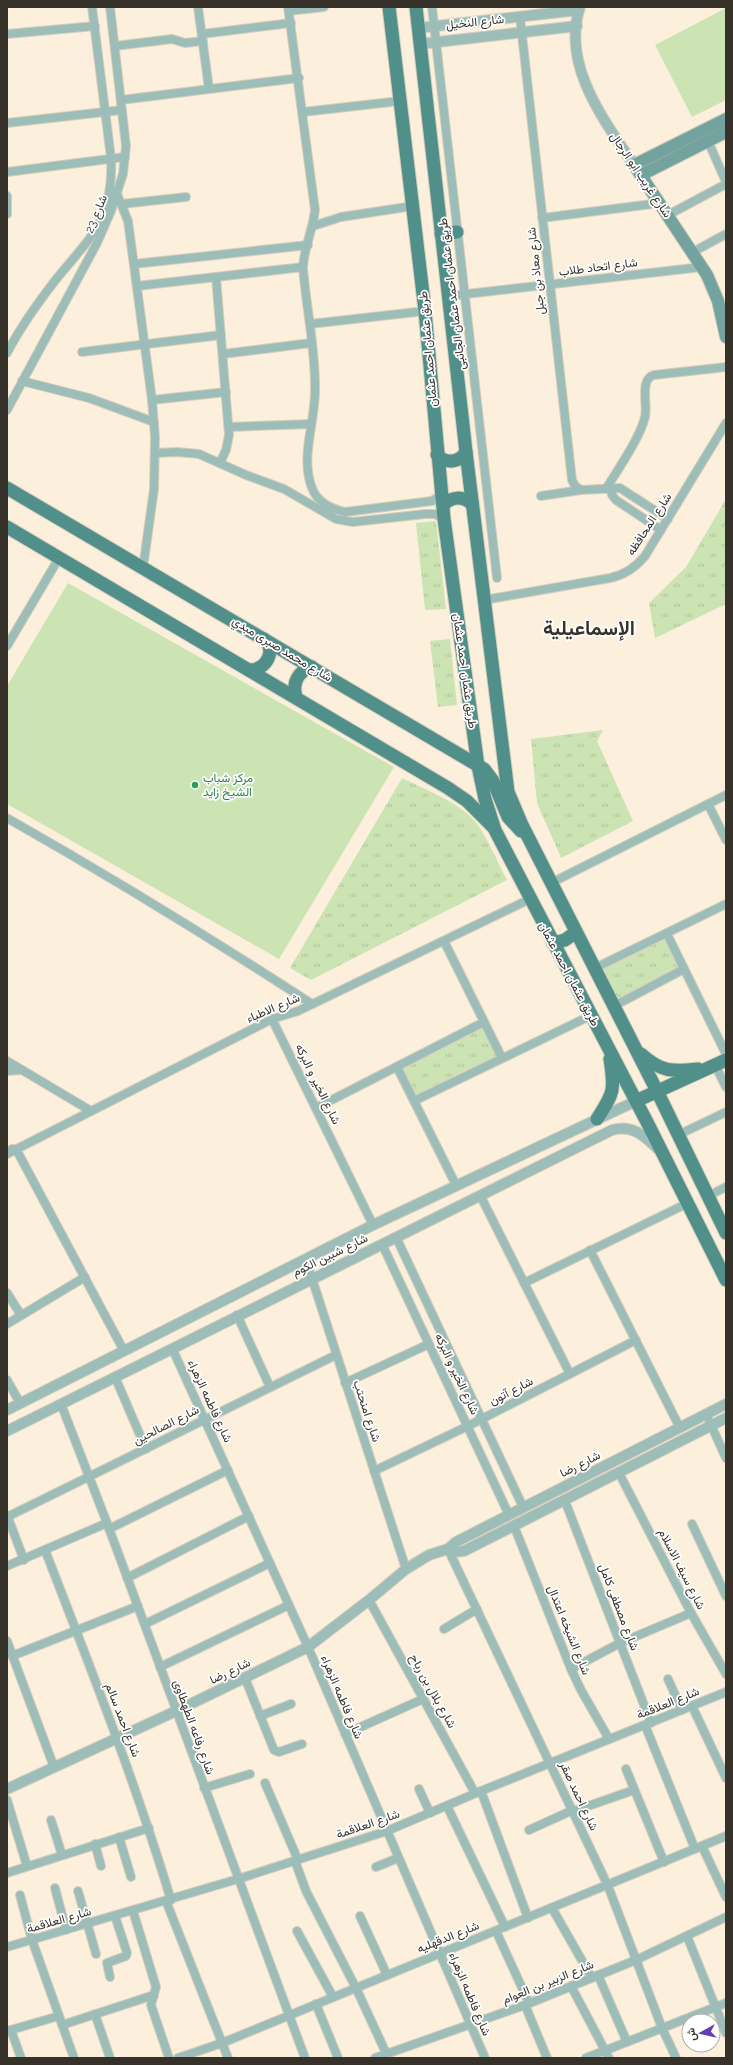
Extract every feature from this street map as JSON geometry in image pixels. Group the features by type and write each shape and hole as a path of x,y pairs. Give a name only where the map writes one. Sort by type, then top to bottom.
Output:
{"main road":[{"name":"طريق عثمان احمد عثمان","path":"389,7 425,311 444,519 478,766 485,799 495,830 663,1153 726,1280"},
{"name":"طريق عثمان احمد عثمان","path":"416,7 472,504 505,776 513,804 528,838 637,1051 726,1233"},
{"path":"638,170 726,119"},
{"path":"638,170 726,132"},
{"name":"شارع غريب ابو الرجال","path":"638,170 693,252 722,299 726,337"},
{"path":"441,234 457,232"},
{"path":"437,455 444,460 452,462 461,458 466,452"},
{"name":"شارع محمد صبرى مبدي","path":"7,488 478,766 491,776 508,817 528,838"},
{"path":"442,500 464,498 472,504"},
{"path":"7,527 251,670 458,794 495,830"},
{"path":"251,670 261,667 268,659 270,648 264,639"},
{"path":"296,697 294,686 299,676 307,668 312,667"},
{"path":"553,943 566,940 576,932"},
{"path":"597,1119 610,1099 613,1090 609,1048"},
{"path":"637,1051 652,1064 662,1069 672,1071 716,1064"},
{"path":"636,1101 659,1096 682,1080 716,1064"},
{"path":"648,1124 659,1096"}],"street":[{"name":"شارع 23","path":"7,350 47,290 94,234 105,211 110,187 111,158 92,7"},
{"name":"شارع 23","path":"7,410 97,242 117,194 126,146 110,7"},
{"path":"198,7 209,89"},
{"path":"324,7 289,9 299,78 314,210 313,226 303,266 310,324 315,390 308,449 310,482 313,492 320,501 333,508 352,512 442,500"},
{"name":"طريق عثمان احمد عثمان الجانبى","path":"432,7 497,578"},
{"name":"شارع النخيل","path":"418,28 520,17 580,8"},
{"name":"شارع غريب ابو الرجال","path":"580,8 577,26 577,40 581,69 590,96 638,170"},
{"name":"شارع معاذ بن جبل","path":"520,17 572,477 573,483 581,490"},
{"path":"115,46 172,39 185,43 202,38 291,23"},
{"path":"7,34 94,26"},
{"name":"شارع النخيل","path":"420,44 577,26"},
{"path":"121,100 299,78"},
{"path":"303,112 400,101"},
{"path":"7,123 122,110"},
{"path":"668,215 726,183 708,141"},
{"path":"7,172 125,157"},
{"path":"110,187 117,194 128,220 154,422 156,452 154,489 144,568"},
{"path":"7,196 7,214"},
{"path":"122,204 186,197"},
{"path":"542,218 660,203"},
{"path":"313,226 341,217 413,206"},
{"path":"693,252 726,234"},
{"path":"134,264 308,245"},
{"path":"137,286 303,266"},
{"name":"شارع اتحاد طلاب","path":"449,296 702,267"},
{"path":"216,277 229,427 228,442 220,463"},
{"path":"310,324 425,311"},
{"path":"82,352 145,343 221,335"},
{"path":"223,354 311,343"},
{"path":"609,489 642,424 646,406 645,383 648,378 654,375 726,367"},
{"path":"22,381 89,398 154,422"},
{"path":"152,400 226,392"},
{"name":"شارع المحافظه","path":"484,600 618,576 626,573 640,563 726,423"},
{"path":"229,427 312,424"},
{"path":"156,452 199,454 284,489 336,519 347,522 425,514 435,514 444,519"},
{"path":"541,496 581,490 609,489 618,487 668,519"},
{"path":"609,489 616,500 661,530"},
{"path":"314,507 320,501"},
{"path":"7,646 59,558"},
{"path":"551,883 726,795"},
{"path":"708,804 726,840"},
{"path":"7,818 94,867 198,930 312,1004"},
{"name":"شارع الاطباء","path":"7,1154 272,1018 298,1011 530,899"},
{"path":"595,968 726,904"},
{"path":"667,934 726,1054"},
{"path":"444,941 502,1058"},
{"path":"614,1006 684,969"},
{"path":"414,1101 592,1015"},
{"name":"شارع الخير و البركه","path":"272,1018 373,1226"},
{"path":"316,1108 484,1022"},
{"path":"7,1061 91,1111"},
{"path":"716,1064 726,1087"},
{"path":"397,1066 456,1185"},
{"path":"7,1071 22,1070"},
{"name":"شارع شبين الكوم","path":"7,1410 456,1185 636,1101"},
{"path":"678,1136 725,1114"},
{"name":"شارع شبين الكوم","path":"7,1431 237,1315 620,1127 636,1130 663,1153"},
{"path":"7,1148 16,1149 124,1351"},
{"path":"708,1196 726,1187"},
{"path":"480,1195 570,1374"},
{"path":"524,1283 688,1204"},
{"name":"شارع الخير و البركه","path":"396,1237 523,1508"},
{"name":"شارع الخير و البركه","path":"382,1244 509,1515"},
{"path":"590,1250 680,1428"},
{"name":"شارع امنحتب","path":"306,1260 406,1569"},
{"path":"7,1324 85,1277"},
{"path":"7,1293 20,1315"},
{"path":"237,1315 270,1387"},
{"name":"شارع آتون","path":"374,1471 482,1419 636,1340"},
{"path":"345,1383 429,1344"},
{"name":"شارع فاطمه الزهراء","path":"172,1348 308,1647 485,2058"},
{"name":"شارع الصالحين","path":"7,1516 146,1449 336,1354"},
{"path":"114,1377 146,1449"},
{"path":"7,1380 20,1404"},
{"name":"شارع رفاعه الطهطاوى","path":"61,1404 138,1606 305,2058"},
{"name":"شارع رضا","path":"7,1789 176,1711 308,1647 369,1600 406,1569 429,1555 448,1549 456,1542 726,1404"},
{"path":"706,1414 726,1458"},
{"name":"شارع رضا","path":"448,1549 461,1552 565,1501 726,1418"},
{"path":"7,1566 108,1526 228,1470"},
{"name":"شارع سيف الاسلام","path":"619,1473 691,1613 726,1674"},
{"name":"شارع مصطفى كامل","path":"565,1501 620,1643 648,1724 698,1848 726,1897"},
{"path":"7,1516 24,1560"},
{"path":"127,1578 249,1516"},
{"path":"692,1524 726,1596"},
{"name":"شارع الشيخه اعتدال","path":"514,1526 580,1690 609,1739"},
{"name":"شارع احمد صقر","path":"448,1549 608,1886 662,2028 676,2058"},
{"name":"شارع احمد سالم","path":"45,1550 118,1738 149,1828 168,1900 228,2058"},
{"path":"144,1624 270,1562"},
{"name":"شارع بلال بن رباح","path":"369,1600 423,1699 478,1792 528,1918"},
{"path":"160,1666 289,1605"},
{"path":"12,1656 138,1606"},
{"path":"444,1628 476,1609"},
{"path":"571,1669 620,1643 691,1613"},
{"path":"7,1641 54,1767"},
{"path":"245,1678 275,1752 302,1744"},
{"path":"668,1679 682,1710"},
{"name":"شارع العلاقمة","path":"7,1948 238,1879 387,1832 478,1792 726,1692"},
{"path":"345,1734 423,1699"},
{"path":"260,1716 291,1704"},
{"path":"692,1706 726,1778"},
{"path":"626,1768 664,1862"},
{"path":"204,1788 250,1774"},
{"path":"265,1783 296,1860 306,1891 392,2054"},
{"path":"418,1789 430,1813"},
{"path":"529,1830 573,1811 634,1790"},
{"path":"7,1800 27,1866"},
{"path":"447,1806 505,1927"},
{"path":"51,1820 62,1855"},
{"path":"7,1873 149,1828"},
{"name":"شارع الدقهليه","path":"178,2058 222,2043 289,2016 608,1886 726,1836"},
{"path":"119,1837 131,1877"},
{"path":"95,1844 101,1866"},
{"path":"376,1867 398,1858"},
{"path":"55,1888 66,1930"},
{"path":"78,1891 96,1954"},
{"path":"20,1895 32,1940 74,2058"},
{"path":"552,1908 595,1977 627,2042"},
{"path":"133,1911 156,1987 151,2005 168,2058"},
{"path":"110,1976 107,1963 126,1956 127,1953 115,1916"},
{"path":"360,1916 387,1975"},
{"name":"شارع الزبير بن العوام","path":"375,2058 392,2054 470,2026 595,1977 636,1960 726,1917"},
{"path":"297,1931 333,1997"},
{"path":"496,1931 527,2004 547,2058"},
{"path":"687,1936 717,2007 726,2033"},
{"path":"571,1986 607,2054"},
{"path":"62,2025 154,1995"},
{"path":"586,2058 607,2054 627,2042 726,2003"},
{"path":"316,2004 338,2058"},
{"path":"95,2014 110,2058"},
{"path":"21,2058 9,2030 59,2016"}],"green space":[{"path":"726,8 726,100 692,117 655,45"},
{"path":"726,499 726,604 655,638 649,603 686,567"},
{"path":"436,521 446,609 425,610 416,523"},
{"name":"مركز شباب الشيخ زايد","path":"68,583 394,767 279,959 7,804 7,686"},
{"path":"450,639 457,705 438,707 430,641"},
{"path":"603,730 597,741 633,821 561,858 537,803 531,739"},
{"path":"402,778 444,798 465,811 484,834 507,880 311,980 290,968"},
{"path":"666,935 683,969 618,1002 600,967"},
{"path":"483,1024 500,1057 415,1099 399,1067"}],"place":[{"name":"مركز شباب الشيخ زايد","path":"195,785"}],"district":[{"name":"الإسماعيلية","path":"589,628"}]}
